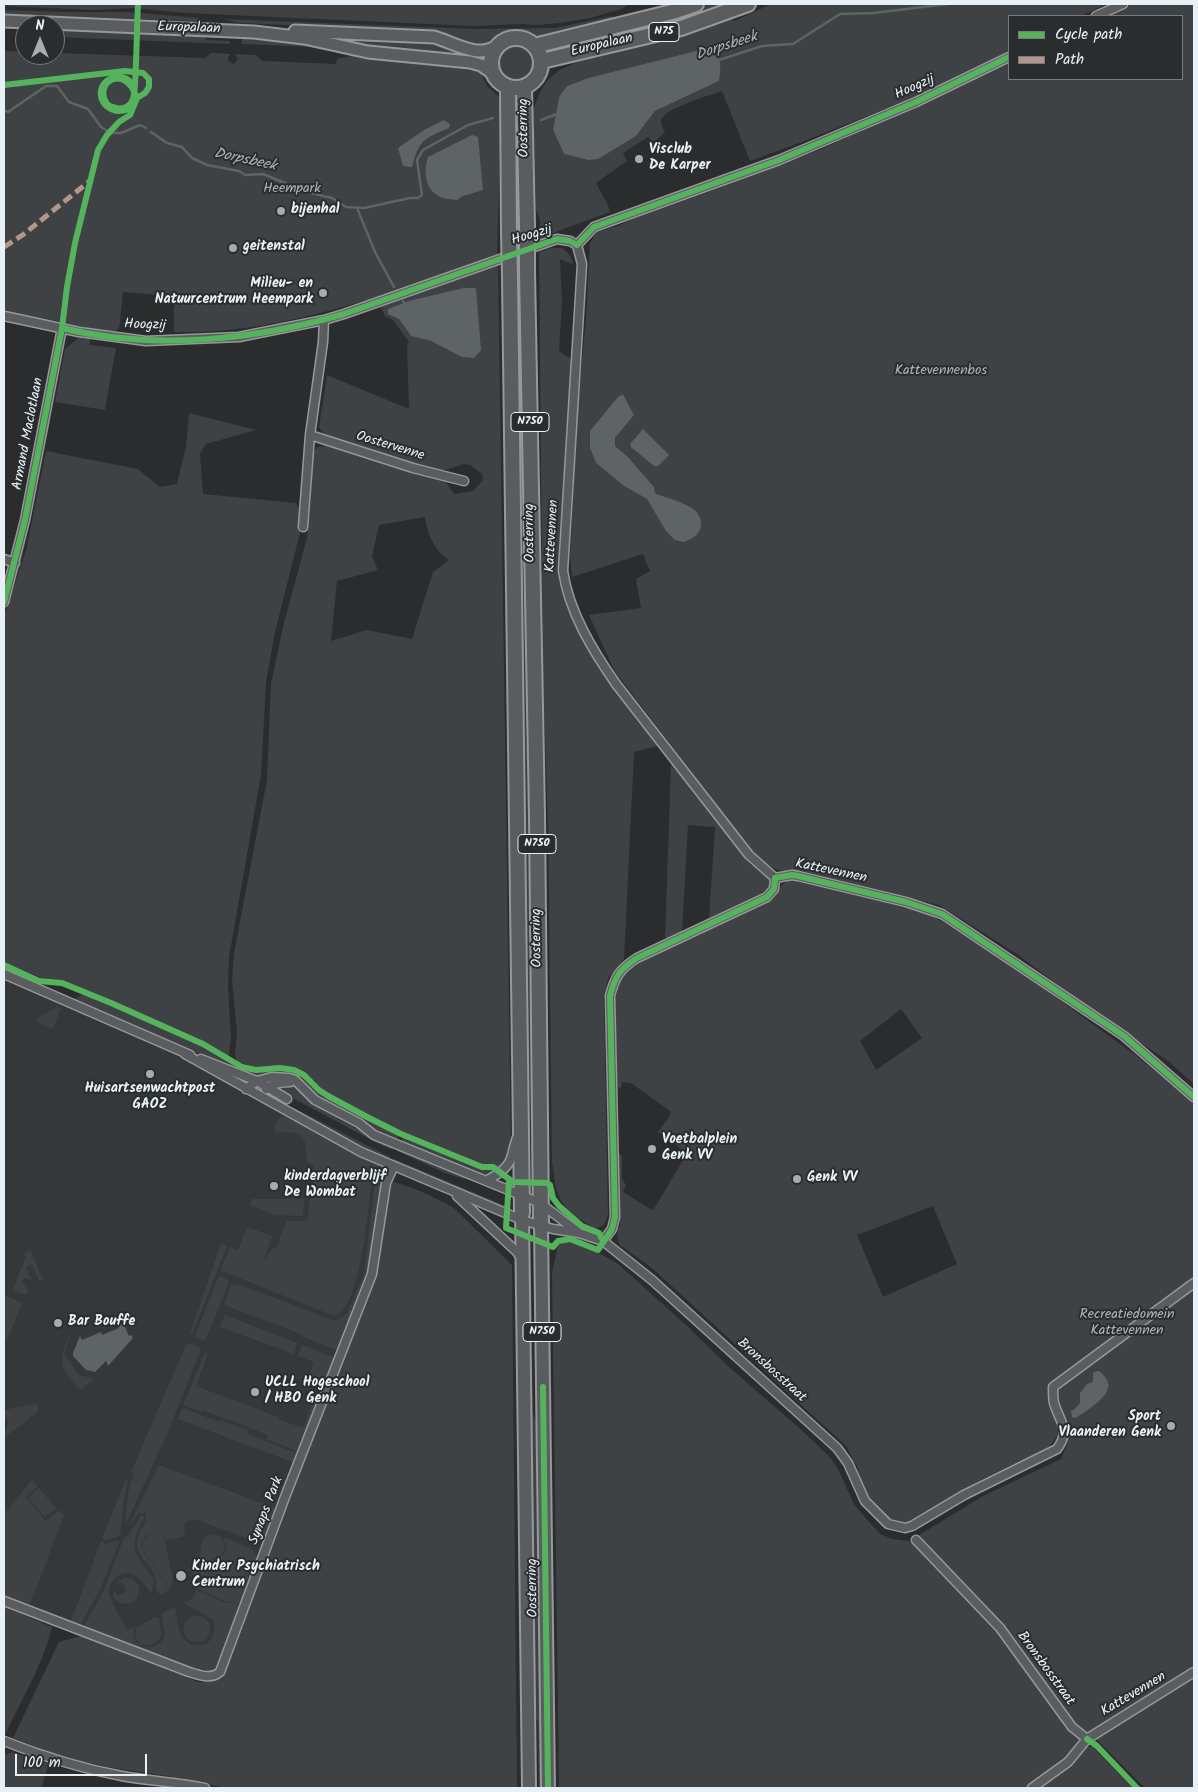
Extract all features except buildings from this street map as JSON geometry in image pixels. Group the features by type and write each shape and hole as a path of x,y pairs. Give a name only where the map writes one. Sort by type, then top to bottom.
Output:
{"highway":[{"name":"Europalaan","path":"495,48 504,40 514,38 525,40 534,46 672,12 696,4"},
{"name":"Europalaan","path":"542,62 681,28 748,4"},
{"path":"508,87 524,87 536,77 542,62 538,50 534,46"},
{"path":"491,72 490,59 495,48"},
{"path":"525,132 529,107 538,85 552,68 578,52"},
{"name":"Europalaan","path":"491,72 500,83 508,87"},
{"name":"Oosterring","path":"508,87 522,1217"},
{"name":"Oosterring","path":"524,87 537,815 541,1224"}],"main road":[{"name":"Europalaan","path":"4,21 254,32 304,38 382,54 470,62 481,65 491,72"},
{"name":"Europalaan","path":"254,32 274,30 434,37 447,40 470,50 480,51 495,48"},
{"name":"Oosterring","path":"522,1217 530,1788"},
{"name":"Oosterring","path":"541,1224 548,1788"}],"street":[{"path":"1098,15 1122,4"},
{"name":"Hoogzij","path":"4,316 104,337 146,341 238,337 324,320 557,239 570,241 578,245 594,226 779,160 916,102 1008,58"},
{"name":"Kattevennen","path":"578,245 582,264 562,571 565,589 602,664 616,684 749,855 775,878"},
{"path":"302,527 310,435 323,342 324,320"},
{"name":"Armand Maclotlaan","path":"4,602 25,520 62,328"},
{"name":"Oostervenne","path":"310,435 413,468 464,481"},
{"path":"4,559 15,563"},
{"name":"Kattevennen","path":"775,878 792,875 812,879 906,902 942,914 1124,1036 1194,1097"},
{"name":"Kattevennen","path":"603,1241 612,1229 616,1217 610,996 613,982 626,966 638,958 767,897 774,889 775,878"},
{"path":"4,974 185,1054 361,1152 452,1192 553,1229 579,1233 603,1241"},
{"path":"185,1054 212,1062 257,1081 287,1099"},
{"path":"246,1089 257,1081 272,1077 289,1078 299,1083 315,1100 359,1123 374,1135 540,1203 579,1233"},
{"path":"260,1096 268,1087 283,1082 299,1083"},
{"name":"Oosterring","path":"486,1181 510,1163 514,1144 520,1131"},
{"name":"Synaps Park","path":"4,1601 189,1672 205,1677 214,1677 220,1672 285,1497 372,1274 386,1183 394,1166"},
{"path":"452,1192 503,1238 517,1252 522,1261"},
{"name":"Bronsbosstraat","path":"603,1241 652,1280 837,1448 848,1463 865,1500 888,1524 905,1528 912,1526 964,1494 1057,1449 1063,1440 1064,1425 1054,1402 1053,1387 1194,1283"},
{"name":"Bronsbosstraat","path":"916,1540 1000,1628 1072,1727 1088,1739"},
{"name":"Kattevennen","path":"1032,1788 1068,1762 1088,1739 1194,1672"},
{"path":"5,1744 67,1764 124,1776 184,1783 205,1788"}],"shaded area":[{"path":"712,47 720,63 719,81 655,111 636,136 598,159 588,160 564,154 553,130 559,97 567,86 588,78"},
{"path":"444,120 450,124 449,128 423,142 417,151 412,167 403,166 398,148 424,130"},
{"path":"472,135 478,137 483,190 463,196 457,200 439,196 433,192 427,183 426,167 428,157"},
{"path":"463,288 476,288 481,350 474,358 462,357 431,341 411,336 399,319 388,314 388,309 412,300"},
{"path":"623,394 634,415 615,438 615,446 628,457 654,487 655,493 684,504 697,513 700,519 700,529 695,536 687,541 675,540 666,531 647,499 624,486 596,463 590,448 590,431 618,397"},
{"path":"643,429 669,455 658,466 654,466 631,447 630,444"},
{"path":"4,978 182,1057 219,1076 285,1116 384,1168 381,1198 364,1286 219,1664 203,1671 84,1629 4,1598"},
{"path":"123,1323 129,1336 131,1335 133,1338 108,1366 106,1361 95,1372 86,1370 73,1356 80,1336 82,1340 101,1332 102,1335 119,1328 118,1325"},
{"path":"1097,1371 1105,1376 1108,1385 1106,1392 1089,1409 1075,1418 1072,1417 1071,1411 1080,1403 1080,1393 1087,1384 1093,1382 1093,1373"}],"green space":[{"path":"4,4 630,4 621,9 590,18 559,23 472,26 186,13 133,8 94,10 4,6"},
{"path":"711,4 731,4 681,22 547,55 544,48 677,16"},
{"path":"771,4 1107,4 1083,15 1008,15 1008,51 905,101 750,161 722,91 687,103 663,117 661,123 665,133 653,142 648,137 623,153 627,161 596,183 610,212 540,239 540,219 536,210 533,110 540,92 547,81 558,71 577,62 688,33 730,19 735,21","holes":["712,47 719,81 655,111 636,136 588,160 564,154 553,130 559,97 567,86 588,78"]},
{"name":"Kattevennenbos","path":"1133,4 1194,4 1194,1084 1168,1061 1084,1005 1017,954 939,905 796,872 782,871 768,865 753,853 614,670 589,615 641,608 636,579 650,571 643,554 572,577 570,557 577,418 586,319 590,243 597,232 618,226 824,148 1008,63 1008,80 1183,80 1183,15 1109,15","holes":["623,394 634,415 615,438 615,446 628,457 654,487 655,493 690,506 654,510 647,499 624,486 596,463 590,448"]},
{"path":"4,10 128,12 199,18 199,21 190,24 189,21 4,14"},
{"path":"612,16 617,20 543,38 508,31 485,45 478,47 383,29 239,23 223,19 475,29 555,28"},
{"path":"65,29 191,34 206,38 206,40 230,41 230,44 65,37"},
{"path":"242,37 287,39 340,48 242,44"},
{"path":"400,39 431,41 481,57 481,59 414,50 372,49 342,41 400,43"},
{"path":"515,47 527,53 533,65 527,77 515,83 503,77 497,65 503,53"},
{"name":"Heempark","path":"4,51 15,52 15,65 65,65 65,53 205,58 211,53 231,54 228,57 228,61 234,64 238,59 235,54 256,55 262,61 336,64 337,59 361,54 471,67 480,71 487,86 498,96 501,105 497,255 364,301 296,319 227,330 174,332 174,296 123,292 119,329 114,333 4,312"},
{"path":"512,100 518,100 535,1138 531,1139 530,1095 526,1075"},
{"path":"551,248 562,248 569,254 574,265 560,259 562,300 559,351 572,360 559,551 559,582 569,611 599,669 658,746 634,752 624,959 608,978 604,999 608,1215 604,1225 596,1229 564,1205 558,1194 552,1162 548,820 543,676 539,252"},
{"path":"498,265 511,1150 500,1168 483,1166 378,1121 330,1095 304,1072 292,1068 274,1066 261,1068 237,1062 235,1055 237,1033 232,980 234,953 267,780 271,684 283,627 307,538 313,452 318,447 328,446 445,481 454,494 473,491 483,480 482,474 470,465 464,464 442,471 325,436 319,427 327,375 409,409 407,346 409,342 393,320 385,316 381,307","holes":["463,288 443,346 411,336 399,319 405,304 412,300","425,517 432,542 444,557 449,560 433,572 412,639 367,630 331,641 337,581 378,570 372,556 379,525"]},
{"path":"79,338 90,339 90,345 116,348 105,410 55,402 65,349"},
{"path":"189,413 256,430 206,444 200,454 203,494 296,503 301,512 300,533 275,632 266,682 261,775 229,957 228,987 231,1038 229,1056 201,1041 62,980 42,978 4,962 4,615 26,551 46,451 138,469 160,487 177,484 186,447"},
{"path":"48,421 50,421 21,563 4,611 30,514"},
{"path":"671,764 689,783 749,863 769,879 770,885 768,890 709,918 715,827 688,825 682,932 665,939"},
{"name":"Recreatiedomein Kattevennen","path":"793,879 902,905 930,914 1014,967 1138,1057 1194,1103 1194,1669 1087,1736 1073,1724 1002,1626 916,1537 983,1496 1061,1459 1067,1444 1070,1428 1058,1427 1056,1439 1047,1448 982,1479 909,1523 893,1522 879,1510 863,1491 858,1468 846,1446 652,1268 620,1245 617,1235 620,1225 617,1156 619,1154 622,1156 622,1179 626,1185 623,1192 652,1210 687,1153 658,1132 671,1114 670,1111 631,1083 622,1082 621,1089 616,1086 615,1000 620,978 645,959 774,896 782,885","holes":["901,1009 922,1038 876,1070 860,1041","933,1206 957,1264 883,1297 857,1235"]},
{"path":"84,994 202,1046 238,1067 238,1071 72,1000"},
{"path":"57,1007 61,1008 53,1029 36,1022 38,1018"},
{"path":"244,1070 295,1073 310,1082 324,1097 398,1136 395,1142 376,1133 323,1101 303,1080 294,1076 257,1077 242,1072"},
{"path":"288,1085 298,1089 323,1110 394,1146 393,1150 274,1088"},
{"path":"286,1106 294,1108 390,1157 388,1161 285,1108"},
{"path":"285,1116 384,1168 384,1172 372,1176 359,1270 347,1304 337,1315 329,1314 221,1269 230,1247 238,1250 247,1227 272,1236 264,1261 271,1250 277,1247 286,1221 307,1221 315,1172 314,1165 307,1162 305,1141 298,1133 276,1132 274,1128 278,1119"},
{"path":"403,1137 482,1169 496,1171 486,1175 478,1175 400,1144"},
{"path":"398,1147 475,1181 435,1169 397,1151"},
{"path":"394,1159 506,1206 506,1210 392,1162"},
{"path":"383,1177 369,1272 339,1351 301,1336 301,1334 224,1305 231,1286 238,1284 332,1320 337,1320 347,1314 364,1274 375,1183"},
{"path":"390,1181 424,1193 455,1209 512,1265 517,1788 226,1788 174,1777 107,1767 59,1756 13,1738 59,1642 81,1636 198,1682 213,1680 225,1671 375,1275"},
{"path":"252,1199 304,1199 303,1216 274,1215 250,1205"},
{"path":"566,1241 597,1252 618,1264 686,1325 730,1368 830,1457 838,1469 855,1506 880,1534 892,1539 916,1544 991,1622 1038,1688 1079,1736 1079,1743 1055,1768 1026,1788 559,1788 552,1274 558,1244"},
{"path":"221,1243 227,1246 192,1335 190,1334"},
{"path":"30,1250 43,1280 39,1281 32,1264 26,1267 32,1280 26,1278 21,1281 28,1290 26,1295 13,1290 26,1256 24,1253"},
{"path":"527,1271 531,1271 533,1413 537,1425 542,1788 539,1788 538,1722 534,1714"},
{"path":"221,1276 227,1279 228,1284 205,1341 195,1336 218,1278"},
{"path":"4,1295 22,1303 8,1338 4,1336"},
{"path":"225,1315 297,1343 294,1354 220,1327"},
{"path":"74,1323 64,1354 79,1375 94,1379 81,1390 66,1373 62,1359"},
{"path":"192,1343 201,1349 170,1427 126,1524 127,1499 134,1474 131,1472 186,1345"},
{"path":"302,1345 336,1358 325,1387 307,1381 314,1362 298,1356"},
{"path":"205,1353 208,1353 196,1386 303,1428 312,1404 317,1406 299,1452 267,1439 268,1435 203,1410 202,1412 183,1405"},
{"path":"38,1404 38,1411 35,1414 4,1438 8,1422 4,1411"},
{"path":"182,1408 248,1430 247,1434 299,1454 295,1463 178,1419"},
{"path":"159,1465 278,1509 267,1537 255,1541 189,1517 195,1520 186,1521 184,1526 185,1536 166,1540 165,1537 157,1532 145,1536 141,1548 170,1590 160,1595 156,1589 155,1574 138,1549 137,1543 145,1521 145,1513 139,1513 129,1526"},
{"path":"32,1480 38,1486 25,1497 46,1521 59,1510 64,1515 29,1607 56,1618 4,1598 4,1514"},
{"path":"126,1480 128,1480 120,1536 106,1540 102,1538"},
{"path":"39,1488 56,1508 45,1517 28,1498"},
{"path":"142,1514 144,1518 136,1535 134,1545 140,1561 154,1579 151,1594 138,1578 131,1573 127,1573 118,1576 114,1580 109,1589 109,1594 127,1630 135,1626 135,1640 143,1647 155,1646 165,1637 161,1614 175,1607 180,1632 185,1641 197,1646 209,1642 213,1636 213,1620 184,1603 194,1597 196,1590 226,1603 236,1601 227,1602 197,1589 195,1584 228,1577 194,1583 191,1563 199,1558 203,1539 206,1536 214,1535 221,1537 225,1547 223,1553 209,1561 219,1558 226,1550 225,1542 222,1537 251,1548 259,1559 218,1668 214,1671 204,1674 83,1628 103,1592 124,1538 128,1536"},
{"path":"157,1532 164,1537 173,1580 170,1589 142,1548 146,1537"},
{"path":"120,1540 100,1590 79,1627 64,1621 64,1619 71,1621 101,1541 106,1544"},
{"path":"124,1578 133,1579 139,1587 137,1598 131,1604 120,1603 113,1597 114,1587 118,1595 126,1592 123,1583 116,1583"},
{"path":"4,1607 52,1627 38,1668 5,1735"},
{"path":"197,1616 206,1620 210,1629 206,1638 197,1642 188,1638 184,1629 188,1620"},
{"path":"156,1617 159,1618 160,1638 149,1645 140,1644 135,1633 137,1627"},
{"path":"1194,1678 1194,1788 1145,1788 1095,1738"},
{"path":"1086,1747 1093,1747 1132,1788 1038,1788 1072,1763"},
{"path":"12,1752 49,1764 41,1788 4,1788 4,1758 5,1755"}],"waterway":[{"name":"Dorpsbeek","path":"716,61 762,46 793,44 840,14 873,13 948,4"},
{"name":"Dorpsbeek","path":"4,110 8,112 46,86 57,86 69,102 88,109 101,127 111,133 121,133 140,125 146,128"},
{"name":"Dorpsbeek","path":"541,120 557,114"},
{"name":"Dorpsbeek","path":"151,132 167,143 182,147 192,158 207,165 239,171 245,175 263,174 307,192 332,198 346,207 364,208 418,198 422,195 417,160 423,150 468,125 493,118"},
{"path":"357,208 375,252 394,287"}],"marked path":[{"path":"4,247 24,234 91,180"}],"cycle path":[{"path":"137,98 135,92 134,90 133,88 124,80 113,79 108,82 103,92 108,105 118,108 126,107 131,102 134,95 133,88 130,82 124,78 109,79 101,91 103,102 112,110 123,111 133,104 134,99 135,88 136,74 138,4"},
{"path":"577,245 594,227 779,160 916,102 1008,57"},
{"path":"4,85 125,71 143,73 149,79 149,87 145,93 137,98 130,115 119,122 107,135 98,150 75,243 62,328 25,520 4,602"},
{"path":"62,328 97,335 168,341 239,336 310,323 344,314 557,239 570,241 577,245"},
{"path":"509,1180 506,1228 553,1247 558,1241 570,1239 598,1250 612,1229 615,1217 610,996 616,978 626,966 637,958 767,897 774,889 775,878 792,875 906,902 942,914 1124,1036 1194,1097"},
{"path":"4,965 39,981 62,983 111,1003 203,1044 242,1067 256,1070 280,1068 294,1070 304,1075 328,1096 369,1118 401,1134 482,1167 493,1167 513,1182 547,1183 550,1185 553,1198 559,1206 582,1226 599,1233 603,1241"},
{"path":"543,1387 548,1788"},
{"path":"1087,1739 1097,1746 1137,1788"}],"place":[{"name":"Visclub De Karper","path":"639,159"},
{"name":"bijenhal","path":"281,211"},
{"name":"geitenstal","path":"233,248"},
{"name":"Milieu- en Natuurcentrum Heempark","path":"323,293"},
{"name":"Huisartsenwachtpost GAOZ","path":"150,1074"},
{"name":"Voetbalplein Genk VV","path":"652,1149"},
{"name":"Genk VV","path":"797,1179"},
{"name":"kinderdagverblijf De Wombat","path":"274,1186"},
{"name":"Bar Bouffe","path":"58,1323"},
{"name":"UCLL Hogeschool / HBO Genk","path":"255,1392"},
{"name":"Sport Vlaanderen Genk","path":"1171,1426"},
{"name":"Kinder Psychiatrisch Centrum","path":"181,1576"}]}
